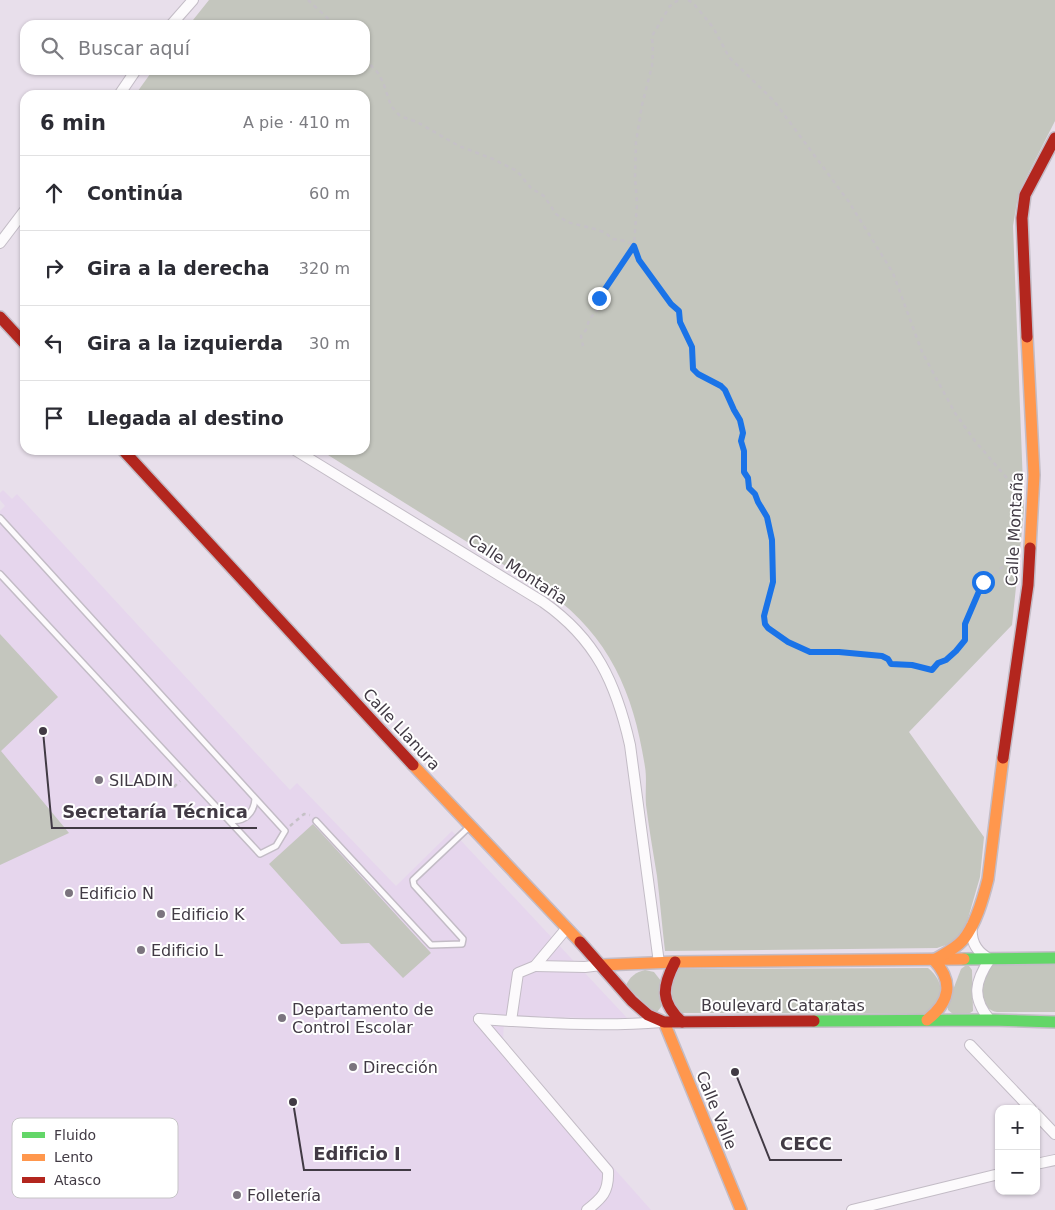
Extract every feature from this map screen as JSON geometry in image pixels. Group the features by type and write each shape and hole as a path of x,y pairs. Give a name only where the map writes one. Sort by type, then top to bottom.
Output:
{"street":[{"path":"175,20 193,0"},
{"path":"123,90 133,75"},
{"name":"Calle Montaña","path":"934,960 957,946 972,925 988,879 992,838 1024,622 1031,548 1033,457 1023,227 1025,195 1055,138"},
{"path":"0,243 20,217"},
{"path":"0,317 20,339"},
{"name":"Calle Llanura","path":"128,455 632,1001 648,1015 664,1022"},
{"name":"Calle Montaña","path":"303,455 543,602 568,621 593,650 612,684 630,745 659,963"},
{"path":"972,925 971,936 973,944 990,959"},
{"path":"535,966 566,929"},
{"path":"511,1021 518,973 535,966 675,962 1055,958"},
{"path":"990,959 981,973 977,990 980,1006 990,1020"},
{"path":"927,1020 940,1010 948,987 941,966 934,960"},
{"path":"675,962 667,975 664,991 667,1005 671,1012 682,1022"},
{"name":"Boulevard Cataratas","path":"587,1210 603,1196 608,1182 608,1171 478,1019 633,1024 664,1022 927,1020 1055,1022"},
{"name":"Calle Valle","path":"664,1022 741,1210"},
{"path":"970,1045 1027,1105"},
{"path":"1040,1118 1055,1134"},
{"path":"1040,1163 1055,1160"},
{"path":"852,1210 995,1175"}],"lane":[{"path":"0,518 285,831 276,846 260,854 0,574"},
{"path":"229,820 240,820 249,815 255,798"},
{"path":"316,821 432,945 462,944 463,940 414,885 413,880 469,826"}],"path":[{"path":"308,0 330,20"},
{"path":"678,0 670,6 652,36 652,66 642,105 636,142 634,246 639,260 671,304 679,311 680,322 692,347 693,369 725,390 740,420 743,433 741,441 744,451 744,472 748,478 749,488 755,494 767,517 772,540 773,582 764,616 765,624 788,642 810,652 839,652 882,656 888,659 891,664 912,665 932,670 938,663 946,660 956,651 965,640 965,624 983,582 1018,555"},
{"path":"688,0 693,3 713,27 729,57 774,102 849,202 890,267 922,352 955,413 975,441 1006,477 1024,493"},
{"path":"370,64 383,82 390,106 400,116 417,122 459,146 493,159 517,171 531,188 544,196 556,214 567,222 606,233 612,239 627,241 634,246"},
{"path":"583,346 581,336 586,330 589,320 598,309 599,298 634,246"},
{"path":"285,831 304,814 310,814 316,821"}],"shaded area":[{"path":"209,0 1055,0 1055,121 1021,188 1013,226 1024,511 1012,625 909,732 984,837 980,877 967,922 959,936 949,944 937,948 665,951 657,876 646,805 646,772 640,740 626,691 616,669 603,648 588,628 549,593 328,455 370,455 370,90 139,90 149,75 370,75 370,20 193,20"},
{"path":"3,490 12,499 17,494 290,790 297,783 396,886 452,831 628,1019 504,1016 503,1043 651,1210 0,1210 0,511 5,506 0,500 0,493"},
{"path":"0,634 58,697 1,751 69,833 0,865"},
{"path":"313,824 431,953 403,978 369,943 341,944 269,864"},
{"path":"993,965 1055,965 1055,1012 997,1012 986,1006 983,990 986,975"},
{"path":"969,966 972,970 973,1011 970,1013 953,1014 948,1010 948,1003 961,969"},
{"path":"928,968 938,980 940,993 936,1005 923,1014 677,1013 671,999 673,969"},
{"path":"645,970 654,972 661,981 661,1007 657,1012 654,1012 626,986 633,975"}],"traffic: fast":[{"path":"964,959 1055,958"},
{"path":"814,1021 990,1020 1055,1022"}],"traffic: slow":[{"path":"1027,337 1034,475 1030,548"},
{"path":"927,1020 941,1006 947,992 945,976 934,960 953,949 968,934 984,895 988,879 1003,758"},
{"path":"413,765 580,942"},
{"path":"601,965 675,962 964,959"},
{"path":"664,1022 741,1210"}],"traffic: jam":[{"path":"1027,337 1022,218 1025,195 1055,138"},
{"path":"0,317 20,339"},
{"path":"128,455 413,765"},
{"path":"1003,758 1028,585 1030,548"},
{"path":"580,942 632,1001 648,1015 664,1022 814,1021"},
{"path":"675,962 668,979 665,994 670,1008 682,1022"}],"place":[{"name":"Secretaría Técnica","path":"43,731"},
{"name":"SILADIN","path":"99,780"},
{"name":"Edificio N","path":"69,893"},
{"name":"Edificio K","path":"161,914"},
{"name":"Edificio L","path":"141,950"},
{"name":"Departamento de Control Escolar","path":"282,1018"},
{"name":"Dirección","path":"353,1067"},
{"name":"CECC","path":"735,1072"},
{"name":"Edificio I","path":"293,1102"},
{"name":"Folletería","path":"237,1195"}],"route":[{"path":"599,298 634,246 639,260 671,304 679,311 680,322 692,347 693,357 691,366 698,374 721,386 728,395 740,420 743,433 741,441 744,451 744,472 748,478 749,488 755,494 767,517 772,540 774,575 772,591 764,616 765,624 768,628 788,642 810,652 850,652 882,656 886,657 891,664 912,665 929,671 934,669 938,663 946,660 965,640 965,624 983,582"}]}
